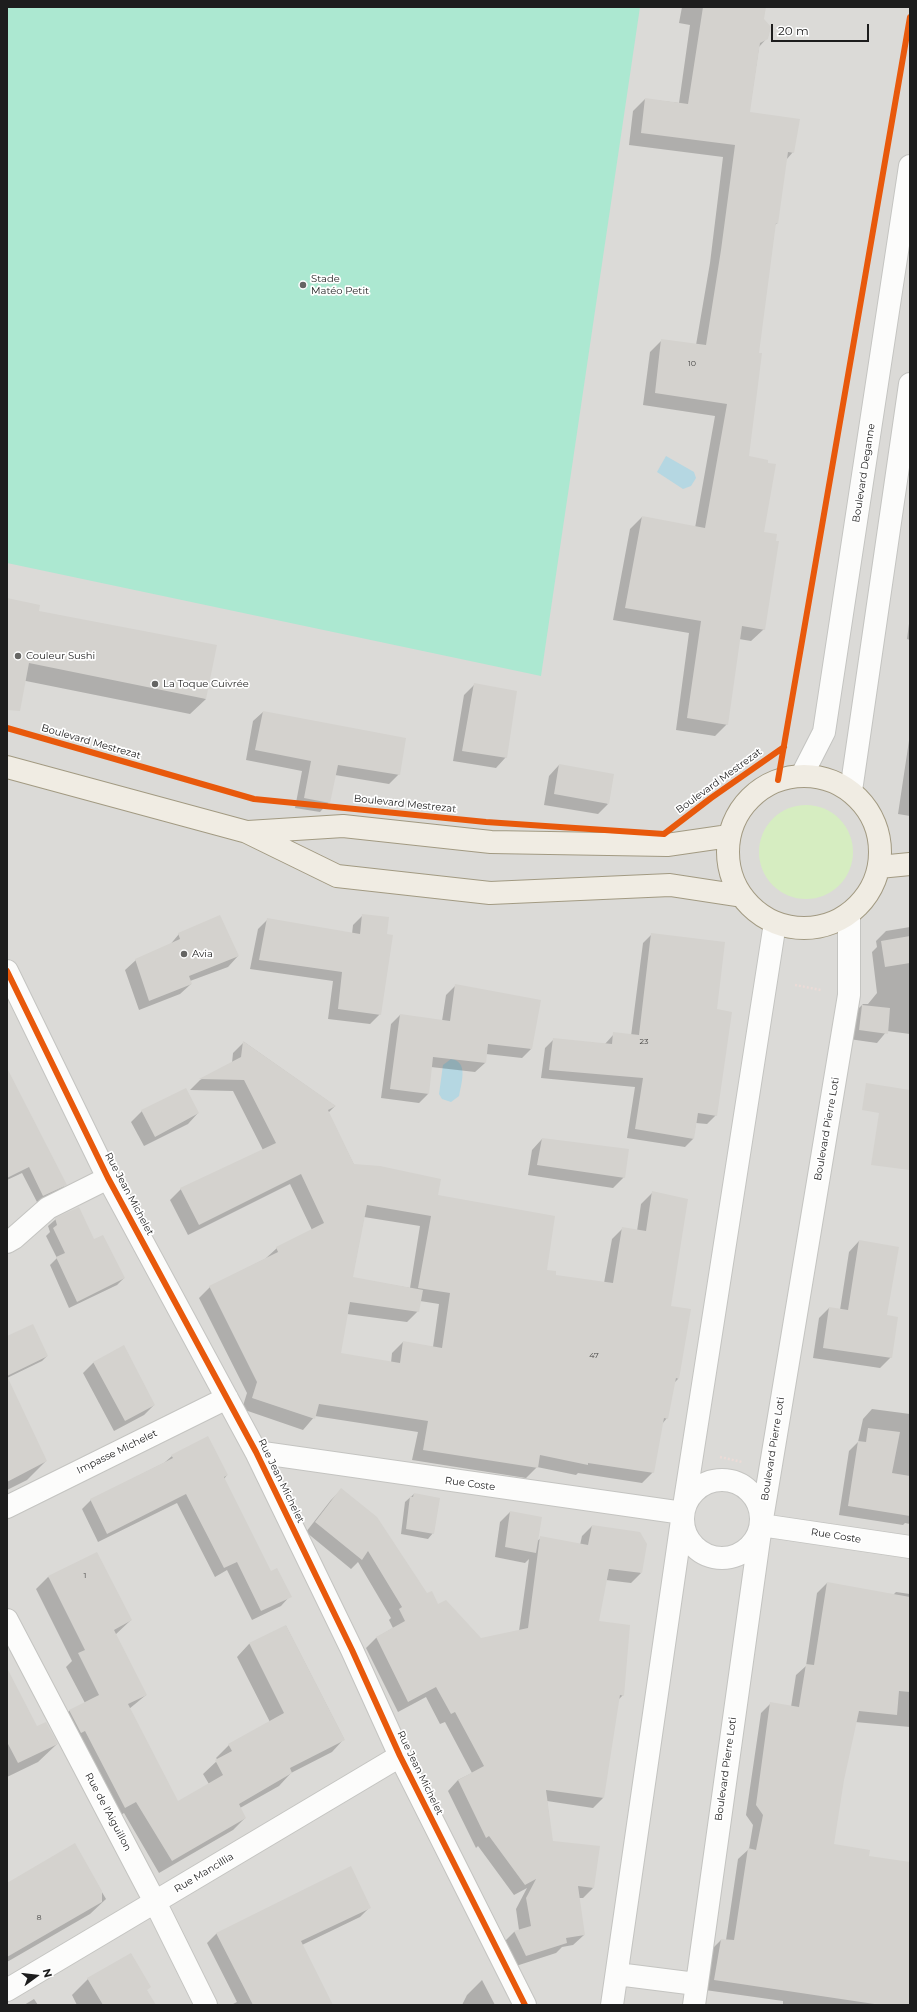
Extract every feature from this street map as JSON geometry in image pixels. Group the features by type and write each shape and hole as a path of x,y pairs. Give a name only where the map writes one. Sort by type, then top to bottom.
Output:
{"main road":[{"path":"7,767 247,832 337,876 490,893 670,885 742,896"},
{"path":"802,775 828,779 851,791 865,806 875,825 880,846 879,867 873,885 863,901 849,914 826,925 800,929 775,923 756,912 742,896 732,878 728,857 729,836 736,817 746,801 761,788 778,780 802,775"},
{"path":"247,832 343,826 491,842 666,845 729,836"},
{"path":"879,867 910,864"}],"street":[{"name":"Boulevard Deganne","path":"802,775 824,732 910,166"},
{"path":"851,791 910,384"},
{"name":"Boulevard Pierre Loti","path":"616,1974 695,1995 761,1525 849,995 849,914"},
{"path":"612,2005 683,1513 775,923"},
{"name":"Rue Jean Michelet","path":"7,971 108,1178 256,1452 352,1650 400,1756 525,2005"},
{"path":"7,1242 14,1238 48,1208 108,1178"},
{"name":"Impasse Michelet","path":"7,1507 227,1398"},
{"name":"Rue Coste","path":"256,1452 683,1513"},
{"path":"721,1480 734,1482 746,1488 756,1499 760,1512 761,1525 757,1537 750,1547 740,1554 728,1558 716,1558 704,1555 694,1547 687,1538 683,1526 683,1513 688,1500 696,1490 714,1481 721,1480"},
{"name":"Rue Coste","path":"761,1525 910,1547"},
{"name":"Rue de l'Aiguillon","path":"7,1620 155,1902 206,2005"},
{"name":"Rue Mancillia","path":"7,1990 400,1756"}],"path":[{"path":"766,980 849,995"},
{"path":"693,1452 770,1468"}],"shaded area":[{"path":"7,7 910,7 910,2005 7,2005"}],"green space":[{"name":"Stade Matéo Petit","path":"7,7 640,7 541,676 7,563"},
{"path":"797,805 815,805 824,808 840,818 850,834 853,843 853,861 850,870 840,886 824,896 815,899 797,899 788,896 772,886 762,870 759,861 759,843 762,834 772,818 788,808"}],"water":[{"path":"666,456 694,472 696,478 691,486 683,489 657,472"},
{"path":"451,1059 460,1064 462,1068 462,1080 459,1096 451,1102 442,1099 439,1094 443,1065"}],"building":[{"path":"703,7 766,7 764,19 771,27 768,39 760,43 750,112 800,119 794,153 788,152 778,224 776,223 759,353 762,353 749,456 768,460 768,463 776,464 764,532 777,534 776,541 779,541 765,630 742,626 728,725 687,718 701,621 625,608 642,516 705,528 727,404 655,393 661,339 706,345 721,250 735,145 641,133 645,98 688,104"},
{"path":"7,598 40,605 39,611 217,645 206,699 29,663 20,711 7,710"},
{"path":"474,683 517,691 507,758 462,751"},
{"path":"263,711 406,738 400,775 338,765 330,803 304,798 311,761 255,750"},
{"path":"559,764 614,774 609,804 554,794"},
{"path":"362,914 389,917 387,934 393,935 381,1015 338,1009 342,972 259,960 267,918 360,934"},
{"name":"Avia","path":"220,915 239,956 189,976 192,984 149,1001 135,959 180,939 178,933"},
{"path":"651,933 725,942 717,1009 732,1012 717,1116 698,1113 694,1139 635,1129 643,1078 549,1070 553,1038 612,1044 613,1032 639,1035"},
{"path":"910,936 910,963 885,967 881,941"},
{"path":"455,984 541,1000 532,1049 488,1044 486,1063 433,1057 429,1094 390,1089 400,1014 450,1021"},
{"path":"862,1005 890,1008 888,1034 859,1030"},
{"path":"243,1041 336,1106 328,1110 354,1164 380,1166 441,1179 438,1195 555,1216 547,1270 556,1271 556,1275 613,1283 622,1227 646,1231 652,1191 688,1199 671,1306 691,1309 679,1379 676,1378 668,1419 664,1418 654,1473 588,1463 588,1465 540,1455 538,1468 423,1450 428,1421 319,1404 315,1419 252,1398 257,1382 209,1286 278,1252 276,1247 324,1223 301,1174 199,1225 180,1188 276,1143 244,1080 199,1079 241,1057","holes":["367,1205 431,1216 418,1288 450,1293 442,1348 403,1341 400,1363 341,1353 350,1302 419,1312 423,1290 353,1277"]},
{"path":"7,1068 67,1185 43,1196 29,1167 7,1178"},
{"path":"866,1083 910,1090 910,1170 871,1165 879,1113 862,1110"},
{"path":"186,1088 199,1113 155,1137 141,1110"},
{"path":"542,1138 629,1149 625,1178 537,1165"},
{"path":"79,1207 94,1239 103,1235 125,1278 77,1302 56,1257 65,1253 53,1228 57,1225 55,1218"},
{"path":"859,1240 899,1247 887,1315 898,1317 892,1358 823,1348 829,1307 848,1310"},
{"path":"33,1324 48,1356 7,1376 7,1336"},
{"path":"124,1345 155,1405 125,1421 93,1362"},
{"path":"7,1376 47,1461 7,1482"},
{"path":"868,1428 900,1432 892,1473 910,1476 910,1516 848,1506 858,1441 866,1442"},
{"path":"208,1436 228,1475 224,1477 271,1571 277,1568 292,1597 261,1611 237,1562 224,1568 186,1494 107,1534 90,1499 173,1458 171,1455"},
{"path":"341,1488 377,1517 427,1593 432,1591 438,1604 446,1600 481,1638 528,1628 540,1536 588,1545 592,1525 640,1532 647,1544 642,1573 609,1569 599,1621 630,1625 624,1696 620,1695 604,1798 546,1790 553,1841 600,1846 594,1888 578,1886 585,1935 566,1938 567,1943 526,1956 514,1931 531,1926 526,1898 536,1879 525,1885 489,1836 486,1838 458,1780 484,1766 455,1712 451,1714 436,1687 408,1702 376,1637 405,1621 399,1609 402,1607 368,1551 362,1560 315,1522"},
{"path":"414,1493 440,1498 434,1534 406,1529 410,1496 413,1497"},
{"path":"510,1511 542,1517 536,1553 505,1547"},
{"path":"97,1552 132,1620 114,1630 147,1695 128,1704 178,1801 223,1775 215,1760 232,1751 228,1744 284,1713 249,1643 286,1625 345,1740 290,1768 292,1773 239,1804 246,1818 172,1861 136,1802 125,1808 85,1731 81,1733 69,1710 99,1695 78,1653 85,1650 48,1576"},
{"path":"827,1582 910,1597 910,1692 899,1691 897,1715 859,1711 844,1780 834,1844 870,1850 869,1856 910,1862 910,2005 881,2005 714,1980 721,1939 734,1940 748,1848 756,1850 763,1815 756,1805 770,1702 799,1707 806,1664 814,1665"},
{"path":"7,1668 37,1726 46,1722 58,1744 18,1763 7,1742"},
{"path":"75,1843 102,1891 102,1902 7,1957 7,1883"},
{"path":"351,1866 371,1908 301,1941 333,2005 253,2005 216,1933"},
{"path":"131,1953 151,1987 147,1990 156,2005 103,2005 87,1978"}],"cycle path":[{"path":"778,780 910,17"},
{"name":"Boulevard Mestrezat","path":"7,728 254,799 486,822 664,834 711,798 784,747"},
{"path":"7,971 108,1178 256,1452 352,1650 400,1756 525,2005"}],"place":[{"name":"Stade Matéo Petit","path":"303,285"},
{"name":"Couleur Sushi","path":"18,656"},
{"name":"La Toque Cuivrée","path":"155,684"},
{"name":"Avia","path":"184,954"}]}
